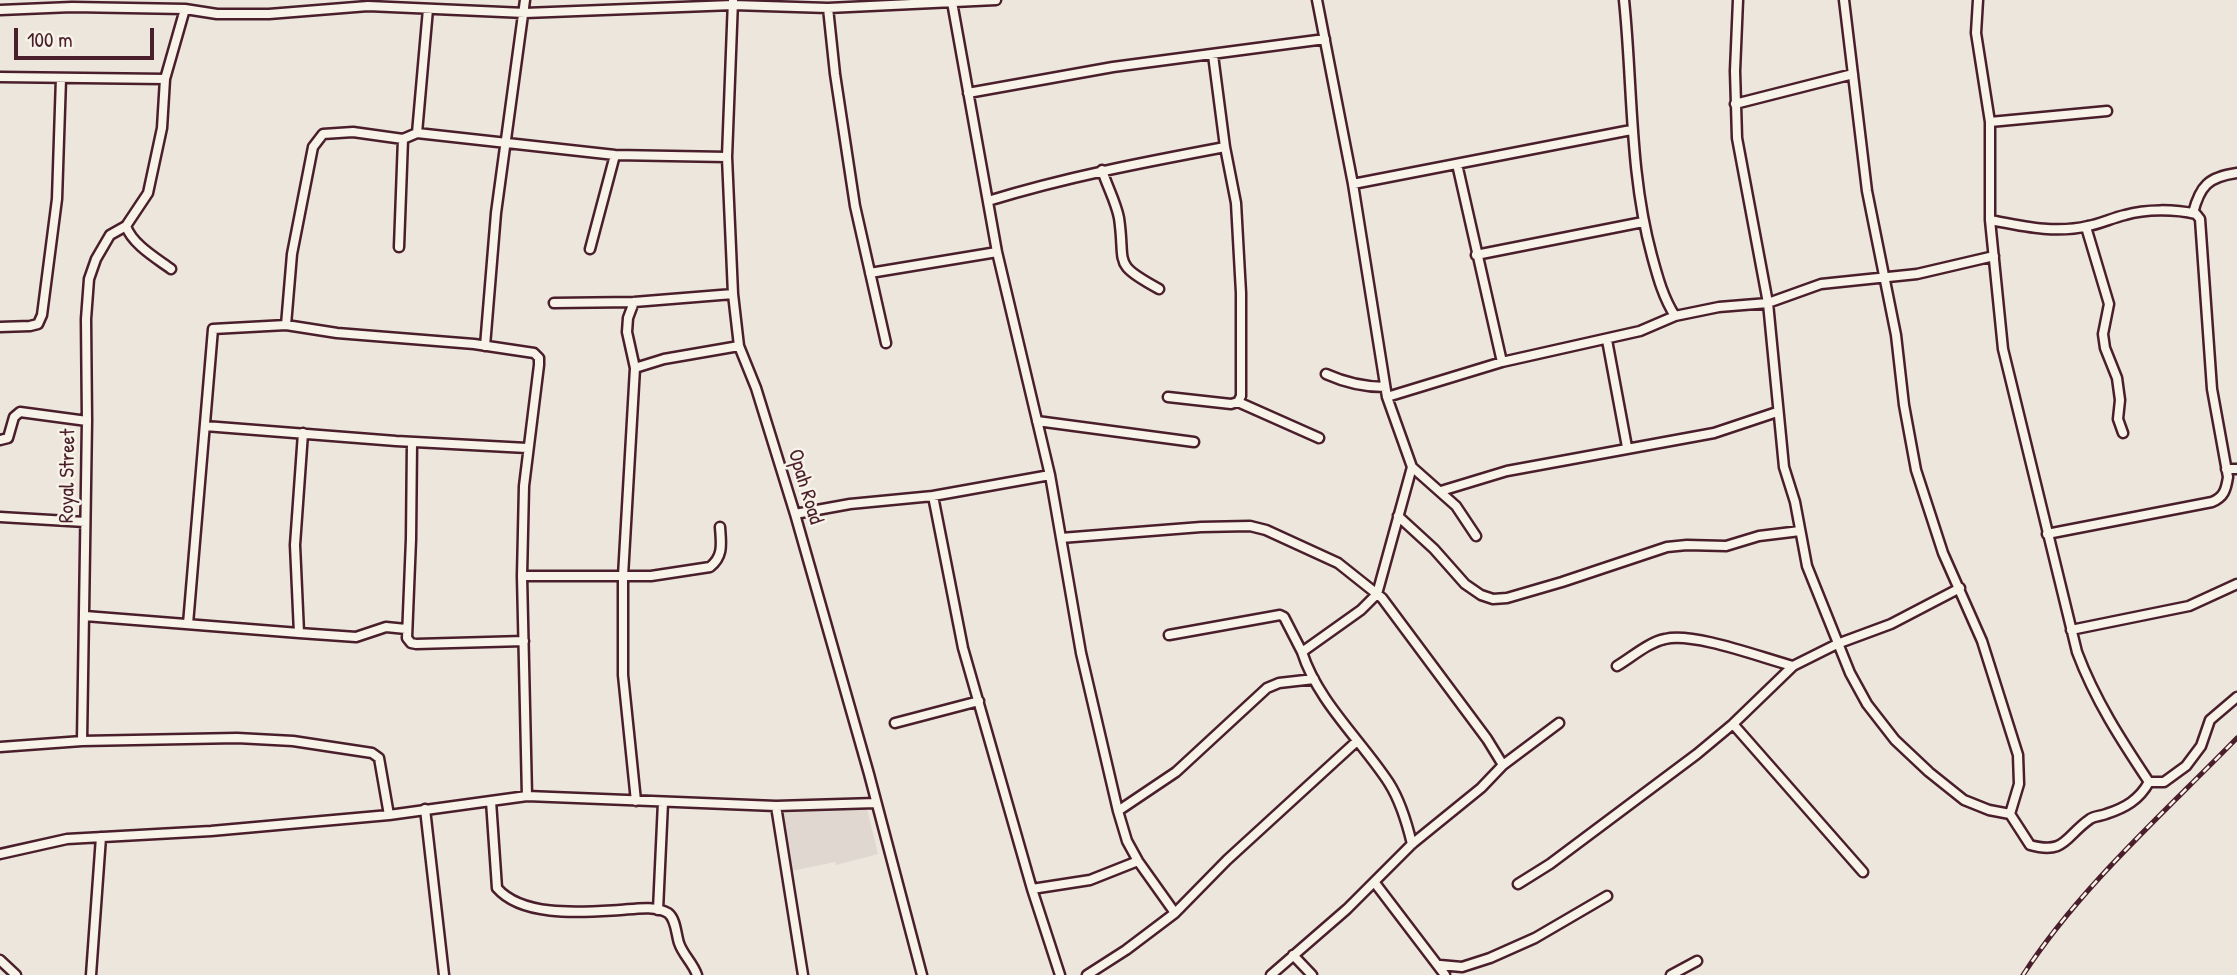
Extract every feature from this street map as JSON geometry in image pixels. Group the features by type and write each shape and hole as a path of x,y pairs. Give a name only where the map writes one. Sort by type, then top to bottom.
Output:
{"street":[{"path":"485,346 496,213 525,0"},
{"path":"0,10 161,5 217,14 269,14 368,6 423,6 524,13 733,2 828,8 996,0"},
{"path":"1317,0 1353,184 1387,397 1412,467 1456,506 1476,536"},
{"path":"1624,0 1631,130 1643,222 1664,300 1675,316"},
{"path":"1738,0 1735,104 1737,138 1768,303 1784,467 1795,502 1807,566 1850,673 1867,704 1895,740 1964,800 1989,810 2010,814 2030,845 2045,849 2060,847 2091,818 2127,807 2142,794 2149,782"},
{"path":"1844,0 1867,191 1896,335 1903,405 1916,470 1943,553 1982,641 2018,755 2019,783 2010,814"},
{"path":"1978,0 1978,54 1990,122 1990,220 2003,349 2071,630 2088,683 2149,782"},
{"name":"Opah Road","path":"733,2 727,157 733,294 739,346 756,388 796,514 922,975"},
{"path":"952,2 997,253 1049,475 1081,653 1118,811 1127,841 1138,861 1175,913"},
{"path":"417,133 423,6"},
{"path":"828,8 855,206 886,342"},
{"name":"Royal Street","path":"82,741 86,319 89,279 96,259 110,235 126,226 148,192 162,128 165,79 185,9"},
{"path":"968,93 1113,67 1325,39"},
{"path":"1213,55 1225,147 1236,203 1241,396 1238,402"},
{"path":"1735,104 1853,74"},
{"path":"0,78 165,79"},
{"path":"0,327 38,324 42,315 57,199 61,78"},
{"path":"1990,122 2107,111"},
{"path":"1353,184 1631,130"},
{"path":"286,325 292,254 313,146 323,135 353,132 403,139 417,133 615,155 727,157"},
{"path":"399,247 403,139"},
{"path":"988,201 1045,183 1102,170 1225,147"},
{"path":"590,249 615,155"},
{"path":"1457,164 1502,362"},
{"path":"1102,170 1118,215 1122,260 1134,275 1159,289"},
{"path":"2193,213 2203,186 2237,173"},
{"path":"1990,220 2039,230 2086,227 2128,214 2165,211 2193,213 2200,219 2212,389 2228,477 2226,490 2222,498 2212,502 2047,534"},
{"path":"1476,255 1643,222"},
{"path":"126,226 128,232 171,269"},
{"path":"2086,227 2109,304 2103,334 2105,348 2117,378 2120,400 2118,419 2123,433"},
{"path":"870,273 997,253"},
{"path":"1387,397 1502,362 1640,331 1675,316 1719,307 1768,303 1821,284 1927,272 1994,256"},
{"path":"554,303 634,302 733,294"},
{"path":"634,302 628,318 627,332 635,368 623,576 623,675 636,801"},
{"path":"188,624 213,329 286,325 337,333 534,353 539,358 527,448 522,576 527,796"},
{"path":"1606,340 1628,447"},
{"path":"635,368 664,359 739,346"},
{"path":"1326,374 1349,384 1385,387"},
{"path":"1168,397 1231,404 1238,402 1319,438"},
{"path":"0,440 8,438 14,417 20,412 87,421"},
{"path":"1441,491 1507,471 1714,433 1777,412"},
{"path":"1037,421 1195,442"},
{"path":"205,426 527,448"},
{"path":"299,633 295,545 303,433"},
{"path":"412,442 407,638 416,644 524,641"},
{"path":"1302,652 1361,610 1377,593 1412,467"},
{"path":"2226,469 2237,469"},
{"path":"796,514 850,504 933,496 1049,475"},
{"path":"933,496 963,648 1059,975"},
{"path":"1398,516 1434,549 1465,584 1481,596 1493,599 1507,598 1562,582 1667,547 1726,546 1759,536 1800,531"},
{"path":"0,517 85,522"},
{"path":"1061,537 1250,526 1266,530 1338,563 1377,593 1503,765"},
{"path":"522,576 651,576 710,567 721,553 720,527"},
{"path":"2071,630 2189,606 2237,584"},
{"path":"1518,884 1589,835 1733,724 1793,666 1837,644 1891,624 1960,588"},
{"path":"1169,635 1280,615 1284,617 1314,679 1390,785 1405,815 1412,844"},
{"path":"85,616 356,637 386,627 406,629"},
{"path":"1617,666 1662,639 1674,637 1697,640 1793,666"},
{"path":"1118,811 1176,772 1267,688 1279,683 1314,679"},
{"path":"2149,782 2164,782 2186,766 2201,746 2210,720 2237,696"},
{"path":"895,723 979,701"},
{"path":"1271,975 1375,883 1412,844 1481,788 1503,765 1559,723"},
{"path":"1733,724 1863,872"},
{"path":"0,747 82,741 237,738 293,741 372,753 379,758 389,815"},
{"path":"1087,975 1175,913 1244,844 1357,741"},
{"path":"0,854 67,839 211,831 389,815 527,796 776,806 876,803"},
{"path":"491,801 497,888 504,897 532,907 562,912 640,908 667,913 672,918 680,947 692,961 697,975"},
{"path":"659,910 663,802"},
{"path":"776,806 803,975"},
{"path":"425,809 444,975"},
{"path":"91,975 101,837"},
{"path":"1032,889 1090,880 1138,861"},
{"path":"1375,883 1446,975"},
{"path":"1440,965 1462,968 1490,958 1535,938 1607,896"},
{"path":"1293,955 1312,975"},
{"path":"0,960 16,975"},
{"path":"1671,975 1697,961"}],"shaded area":[{"path":"867,809 878,854 836,865 835,862 791,871 783,810"}],"railway":[{"path":"2023,975 2070,911 2097,881 2237,738"}]}
